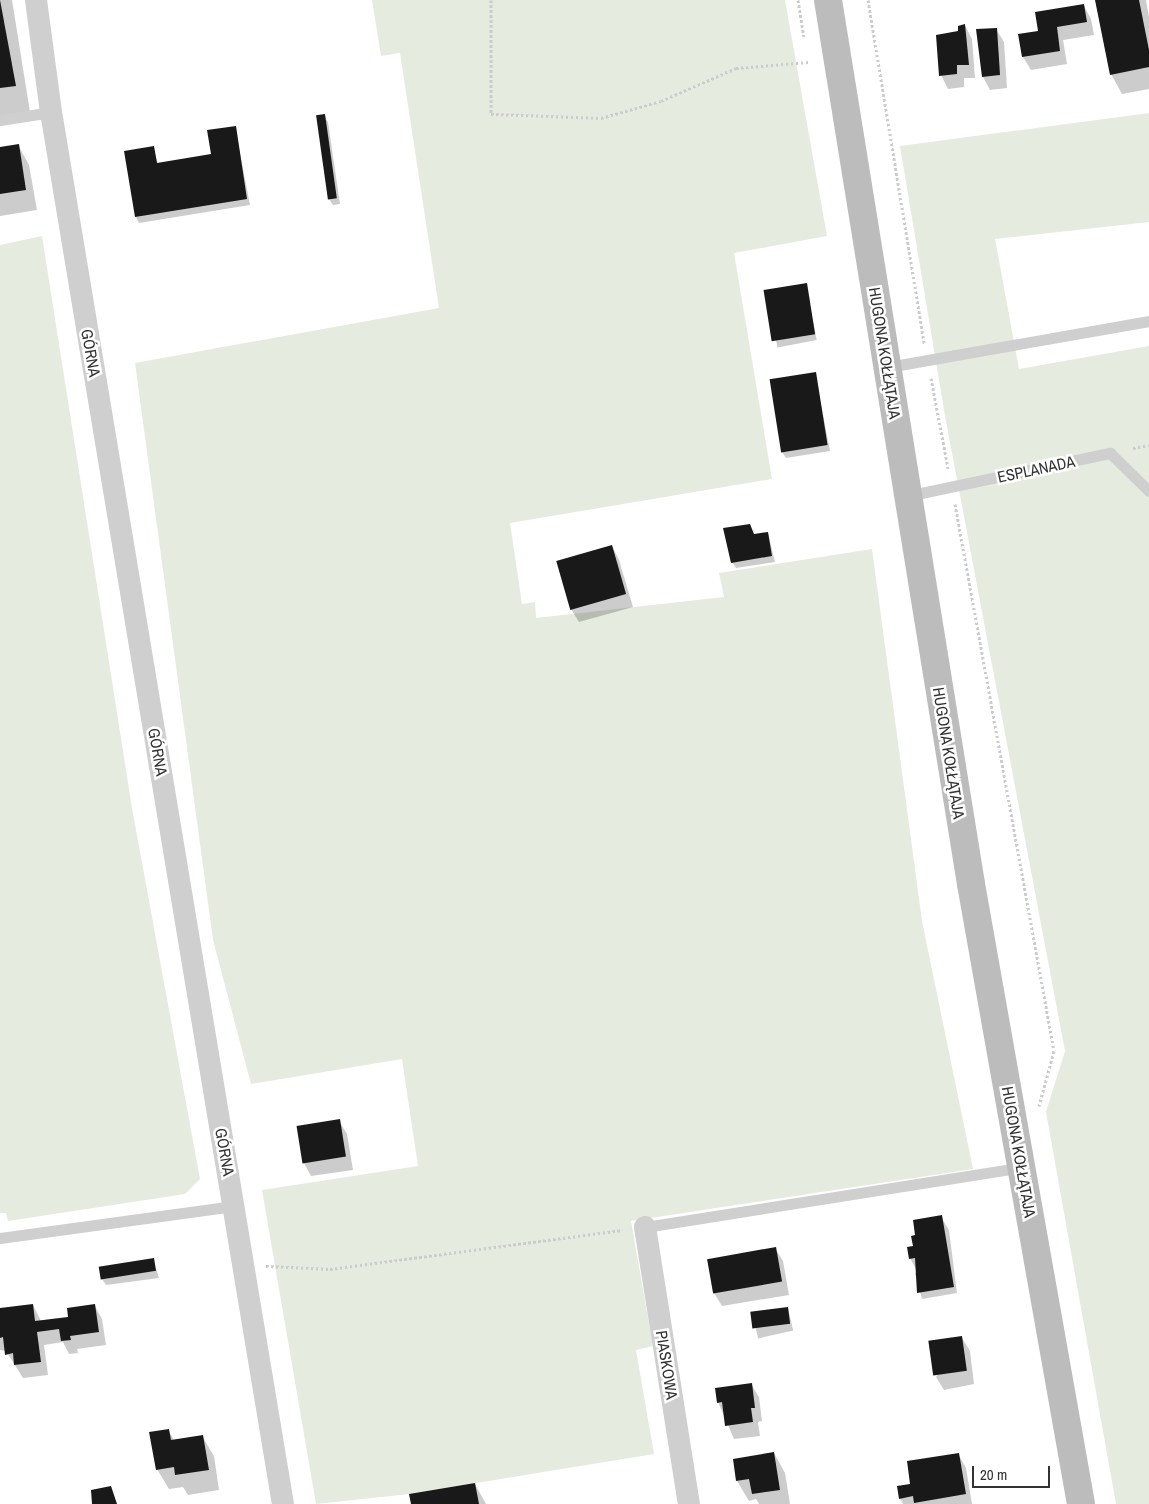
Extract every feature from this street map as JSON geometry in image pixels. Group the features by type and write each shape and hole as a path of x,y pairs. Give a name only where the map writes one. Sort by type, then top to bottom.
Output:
{"main road":[{"name":"HUGONA KOŁŁĄTAJA","path":"828,0 970,884 1081,1504"}],"street":[{"name":"GÓRNA","path":"36,0 50,112 283,1504"},
{"name":"PIASKOWA","path":"645,1227 689,1504"}],"lane":[{"path":"0,120 50,112"},
{"path":"888,367 928,362 1149,321"},
{"name":"ESPLANADA","path":"907,496 1110,453 1149,491"},
{"path":"645,1227 1022,1167"},
{"path":"0,1238 234,1206"}],"path":[{"path":"492,0 490,114 601,118 661,101 736,68 809,62 807,53"},
{"path":"798,0 806,44"},
{"path":"868,0 928,362 1054,1051 1038,1111"},
{"path":"244,1268 270,1266 330,1269 645,1227"}],"shaded area":[{"path":"372,0 785,0 827,236 734,253 772,479 510,523 522,604 535,602 536,618 724,597 719,573 872,549 922,921 973,1169 631,1221 653,1346 636,1350 654,1454 409,1494 316,1504 262,1190 418,1166 402,1059 251,1084 213,940 135,363 439,308 400,53 381,56"},
{"path":"1149,113 1149,222 995,239 1019,369 1149,346 1149,1504 1116,1504 1046,1112 1065,1051 945,416 900,146"},
{"path":"42,236 132,808 200,1179 185,1194 8,1221 6,1213 0,1213 0,245"}],"building":[{"path":"0,0 16,86 0,88"},
{"path":"1095,0 1139,0 1149,50 1149,67 1110,75"},
{"path":"1084,4 1087,22 1057,27 1060,51 1022,57 1018,34 1038,31 1035,12"},
{"path":"965,24 969,65 957,65 957,74 939,76 936,35 958,31 958,26"},
{"path":"997,28 1000,75 982,77 976,29"},
{"path":"325,114 337,198 328,199 316,115"},
{"path":"236,126 247,199 135,217 124,151 154,146 157,163 211,154 207,130"},
{"path":"19,144 26,190 0,194 0,147"},
{"path":"807,283 815,334 772,341 764,290"},
{"path":"816,372 828,445 781,452 770,379"},
{"path":"750,524 754,534 768,532 772,556 731,563 723,528"},
{"path":"612,545 626,594 570,610 556,561"},
{"path":"340,1119 346,1157 302,1163 297,1126"},
{"path":"942,1215 954,1287 917,1293 915,1258 909,1259 907,1247 913,1246 911,1236 915,1235 913,1220"},
{"path":"776,1247 782,1281 713,1294 707,1259"},
{"path":"154,1258 156,1271 101,1280 99,1267"},
{"path":"33,1304 35,1321 68,1317 67,1308 95,1304 99,1332 70,1336 71,1340 61,1341 59,1329 37,1332 41,1362 14,1365 13,1353 5,1355 3,1337 0,1338 0,1308"},
{"path":"788,1307 790,1324 752,1329 750,1312"},
{"path":"962,1336 967,1371 933,1375 928,1341"},
{"path":"752,1383 755,1408 751,1408 753,1422 725,1426 722,1402 717,1403 715,1388"},
{"path":"169,1429 171,1440 203,1435 209,1470 175,1475 174,1467 156,1470 149,1432"},
{"path":"774,1452 780,1490 752,1494 749,1479 736,1481 733,1459"},
{"path":"959,1453 966,1494 914,1503 913,1496 899,1499 897,1486 910,1484 907,1461"},
{"path":"475,1483 479,1504 411,1504 409,1494"},
{"path":"111,1486 117,1504 92,1504 91,1490"}]}
